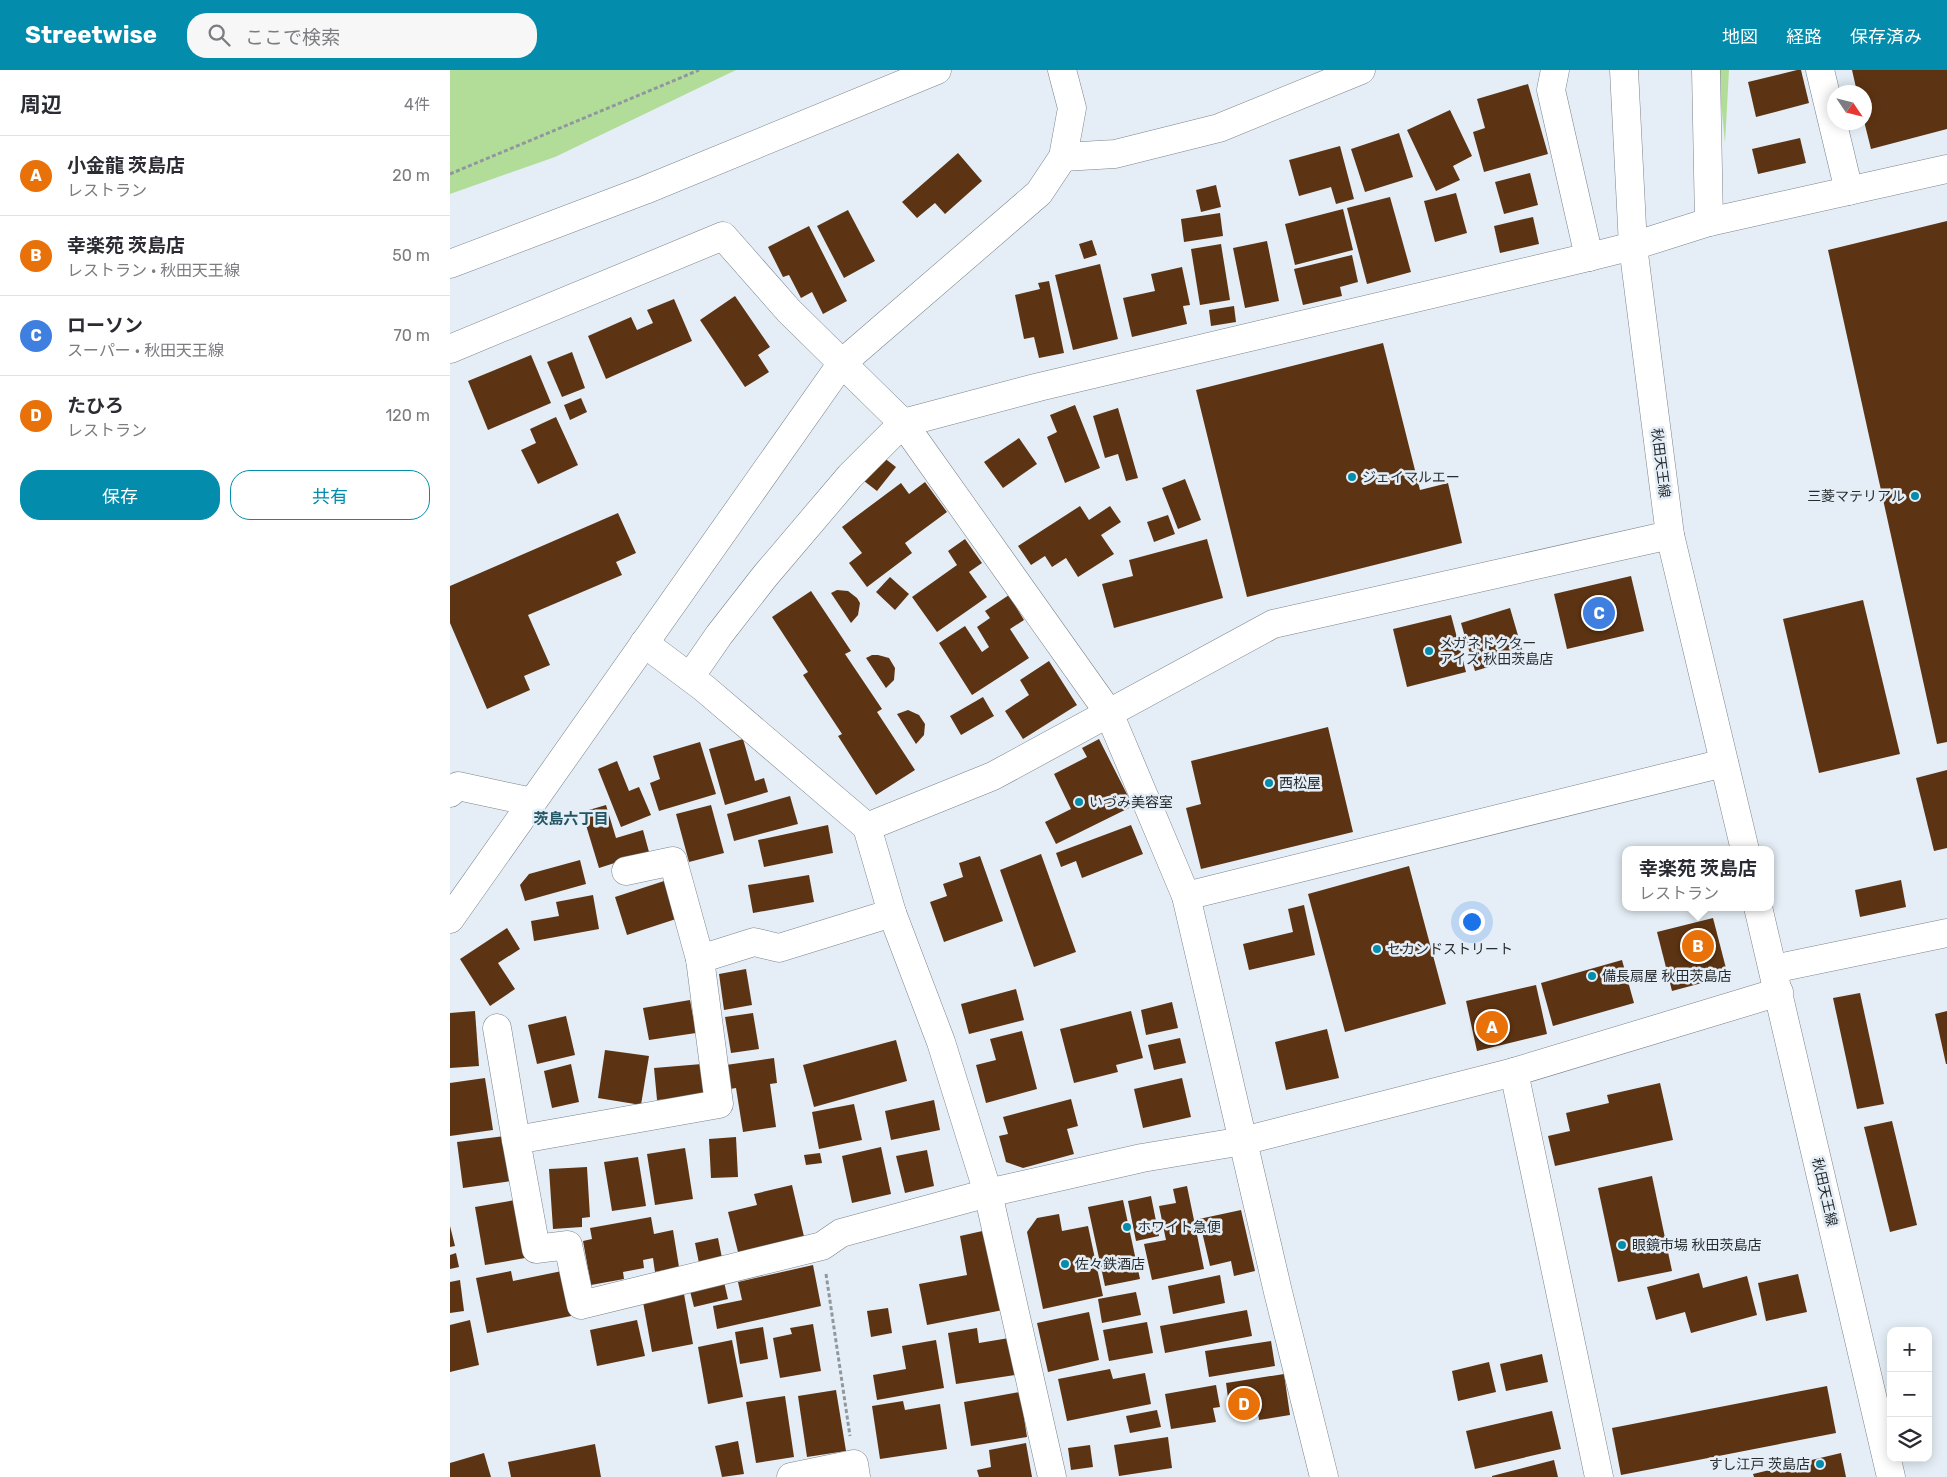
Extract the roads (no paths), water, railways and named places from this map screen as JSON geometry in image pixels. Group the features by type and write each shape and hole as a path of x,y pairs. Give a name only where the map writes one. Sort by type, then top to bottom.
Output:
{"street":[{"path":"450,264 645,190 937,70"},
{"path":"450,919 842,363 1038,192 1063,156 1072,108 1062,70"},
{"path":"1063,156 1115,154 1219,128 1361,70"},
{"path":"1555,70 1551,90 1589,257"},
{"name":"秋田天王線","path":"1624,70 1633,246 1670,535 1744,846"},
{"path":"1706,70 1709,222"},
{"path":"1820,70 1849,191"},
{"path":"690,677 719,635 765,576 850,476 904,423 1039,387 1589,257 1633,246 1709,222 1947,168"},
{"path":"450,349 723,236 789,311 904,423 1109,713 1186,896 1278,1292 1324,1477"},
{"path":"867,826 993,776 1272,624 1670,535"},
{"path":"644,643 690,677 867,826 892,914 940,1042 988,1193 1052,1477"},
{"path":"1186,896 1724,763"},
{"path":"450,793 458,786 532,802"},
{"path":"516,1140 720,1104 700,959 674,861 626,871"},
{"name":"秋田天王線","path":"1759,911 1891,1477"},
{"path":"700,959 754,942 779,948 892,914"},
{"path":"497,1028 536,1249 568,1245 581,1305 822,1246 841,1233 988,1193 1142,1158 1243,1141 1514,1072 1776,980 1947,934"},
{"path":"1514,1072 1599,1477"},
{"path":"791,1477 855,1471"}],"place":[{"name":"ジェイマルエー","path":"1352,477"},
{"name":"三菱マテリアル","path":"1915,496"},
{"name":"ローソン","path":"1599,613"},
{"name":"メガネドクター アイズ 秋田茨島店","path":"1429,651"},
{"name":"西松屋","path":"1269,783"},
{"name":"いづみ美容室","path":"1079,802"},
{"name":"幸楽苑 茨島店","path":"1698,946"},
{"name":"セカンドストリート","path":"1377,949"},
{"name":"備長扇屋 秋田茨島店","path":"1592,976"},
{"name":"小金龍 茨島店","path":"1492,1027"},
{"name":"ホワイト急便","path":"1127,1227"},
{"name":"眼鏡市場 秋田茨島店","path":"1622,1245"},
{"name":"佐々鉄酒店","path":"1065,1264"},
{"name":"たひろ","path":"1244,1404"},
{"name":"すし江戸 茨島店","path":"1820,1464"}],"district":[{"name":"茨島六丁目","path":"571,819"}]}
